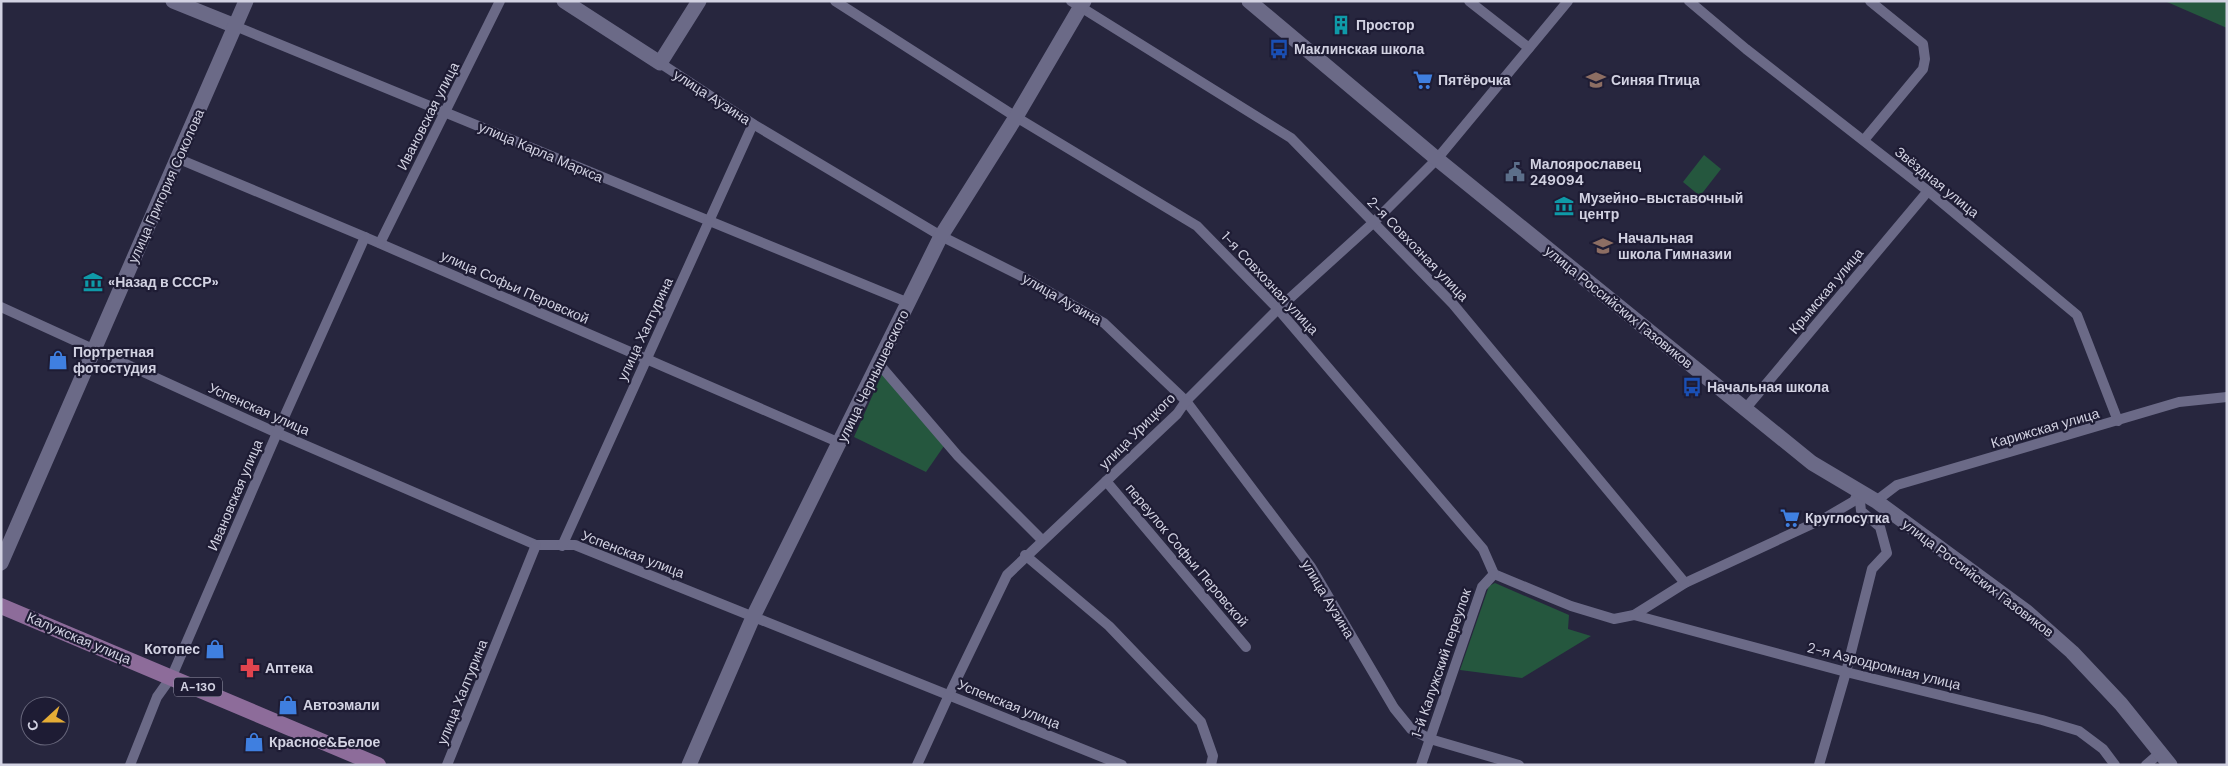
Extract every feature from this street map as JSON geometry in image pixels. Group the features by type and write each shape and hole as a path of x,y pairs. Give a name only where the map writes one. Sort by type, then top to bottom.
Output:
{"main road":[{"name":"улица Карла Маркса","path":"173,1 235,26"},
{"name":"улица Григория Соколова","path":"1,563 96,349 162,192 179,159 246,1"},
{"name":"улица Аузина","path":"564,1 660,63"},
{"path":"660,63 699,1"},
{"name":"улица Российских Газовиков","path":"1249,1 1437,159 1812,463 1876,501 2027,612 2066,646 2121,704 2170,765"},
{"name":"улица Чернышевского","path":"689,765 754,615 941,236 1016,117 1078,3"},
{"name":"Калужская улица","path":"1,606 172,676 378,765"}],"street":[{"name":"Ивановская улица","path":"380,243 500,1"},
{"name":"1-я Совхозная улица","path":"835,1 1016,117 1198,226 1278,309 1483,549 1494,574"},
{"path":"1469,1 1529,48"},
{"name":"улица Урицкого","path":"918,765 948,695 1006,575 1025,555 1177,414 1186,401 1278,309 1374,222 1437,159 1568,1"},
{"name":"Звёздная улица","path":"1689,1 1754,55 1928,191 2077,315 2118,421"},
{"path":"1864,140 1922,69 1925,59 1923,44 1870,1"},
{"name":"2-я Совхозная улица","path":"1078,3 1291,138 1453,304 1685,583"},
{"name":"улица Карла Маркса","path":"235,26 909,303"},
{"name":"улица Аузина","path":"660,63 753,124 941,236 1025,278 1104,323 1186,401 1311,567 1394,708 1411,729 1430,739 1519,765"},
{"name":"улица Халтурина","path":"562,546 753,124"},
{"name":"улица Софьи Перовской","path":"179,159 380,243 840,443"},
{"name":"Крымская улица","path":"1746,408 1928,191"},
{"name":"Ивановская улица","path":"130,765 157,697 172,676 277,433 365,237"},
{"name":"Успенская улица","path":"1,307 277,433 536,545 575,545 754,615 1122,765"},
{"path":"879,364 958,456 1042,540"},
{"name":"Карижская улица","path":"1876,501 1897,485 2179,402 2227,397"},
{"name":"переулок Софьи Перовской","path":"1106,481 1246,647"},
{"path":"1494,574 1571,606 1614,619 1634,615 1685,583 1825,518 1854,500 1859,491"},
{"path":"1819,765 1846,672 1872,569 1887,553 1880,527 1861,511 1859,491"},
{"name":"улица Халтурина","path":"447,765 536,545"},
{"path":"1025,555 1110,626 1201,722 1213,756 1211,765"},
{"name":"1-й Калужский переулок","path":"1421,765 1482,587 1494,574"},
{"name":"2-я Аэродромная улица","path":"1634,615 1846,672 2042,720 2079,732 2103,749 2115,765"},
{"path":"2146,765 2161,752"}],"green space":[{"path":"2227,1 2227,28 2167,2"},
{"path":"1704,155 1721,169 1700,196 1683,182"},
{"path":"882,374 944,446 926,472 854,437"},
{"path":"1495,583 1569,615 1568,629 1591,636 1522,678 1460,670 1489,586"}],"place":[{"name":"Простор","path":"1341,25"},
{"name":"Маклинская школа","path":"1279,49"},
{"name":"Пятёрочка","path":"1423,80"},
{"name":"Синяя Птица","path":"1596,80"},
{"name":"Малоярославец 249094","path":"1515,172"},
{"name":"Музейно-выставочный центр","path":"1564,206"},
{"name":"Начальная школа Гимназии","path":"1603,246"},
{"name":"«Назад в СССР»","path":"93,282"},
{"name":"Портретная фотостудия","path":"58,360"},
{"name":"Начальная школа","path":"1692,387"},
{"name":"Круглосутка","path":"1790,518"},
{"name":"Котопес","path":"215,649"},
{"name":"Аптека","path":"250,668"},
{"name":"Автоэмали","path":"288,705"},
{"name":"Красное&Белое","path":"254,742"}]}
